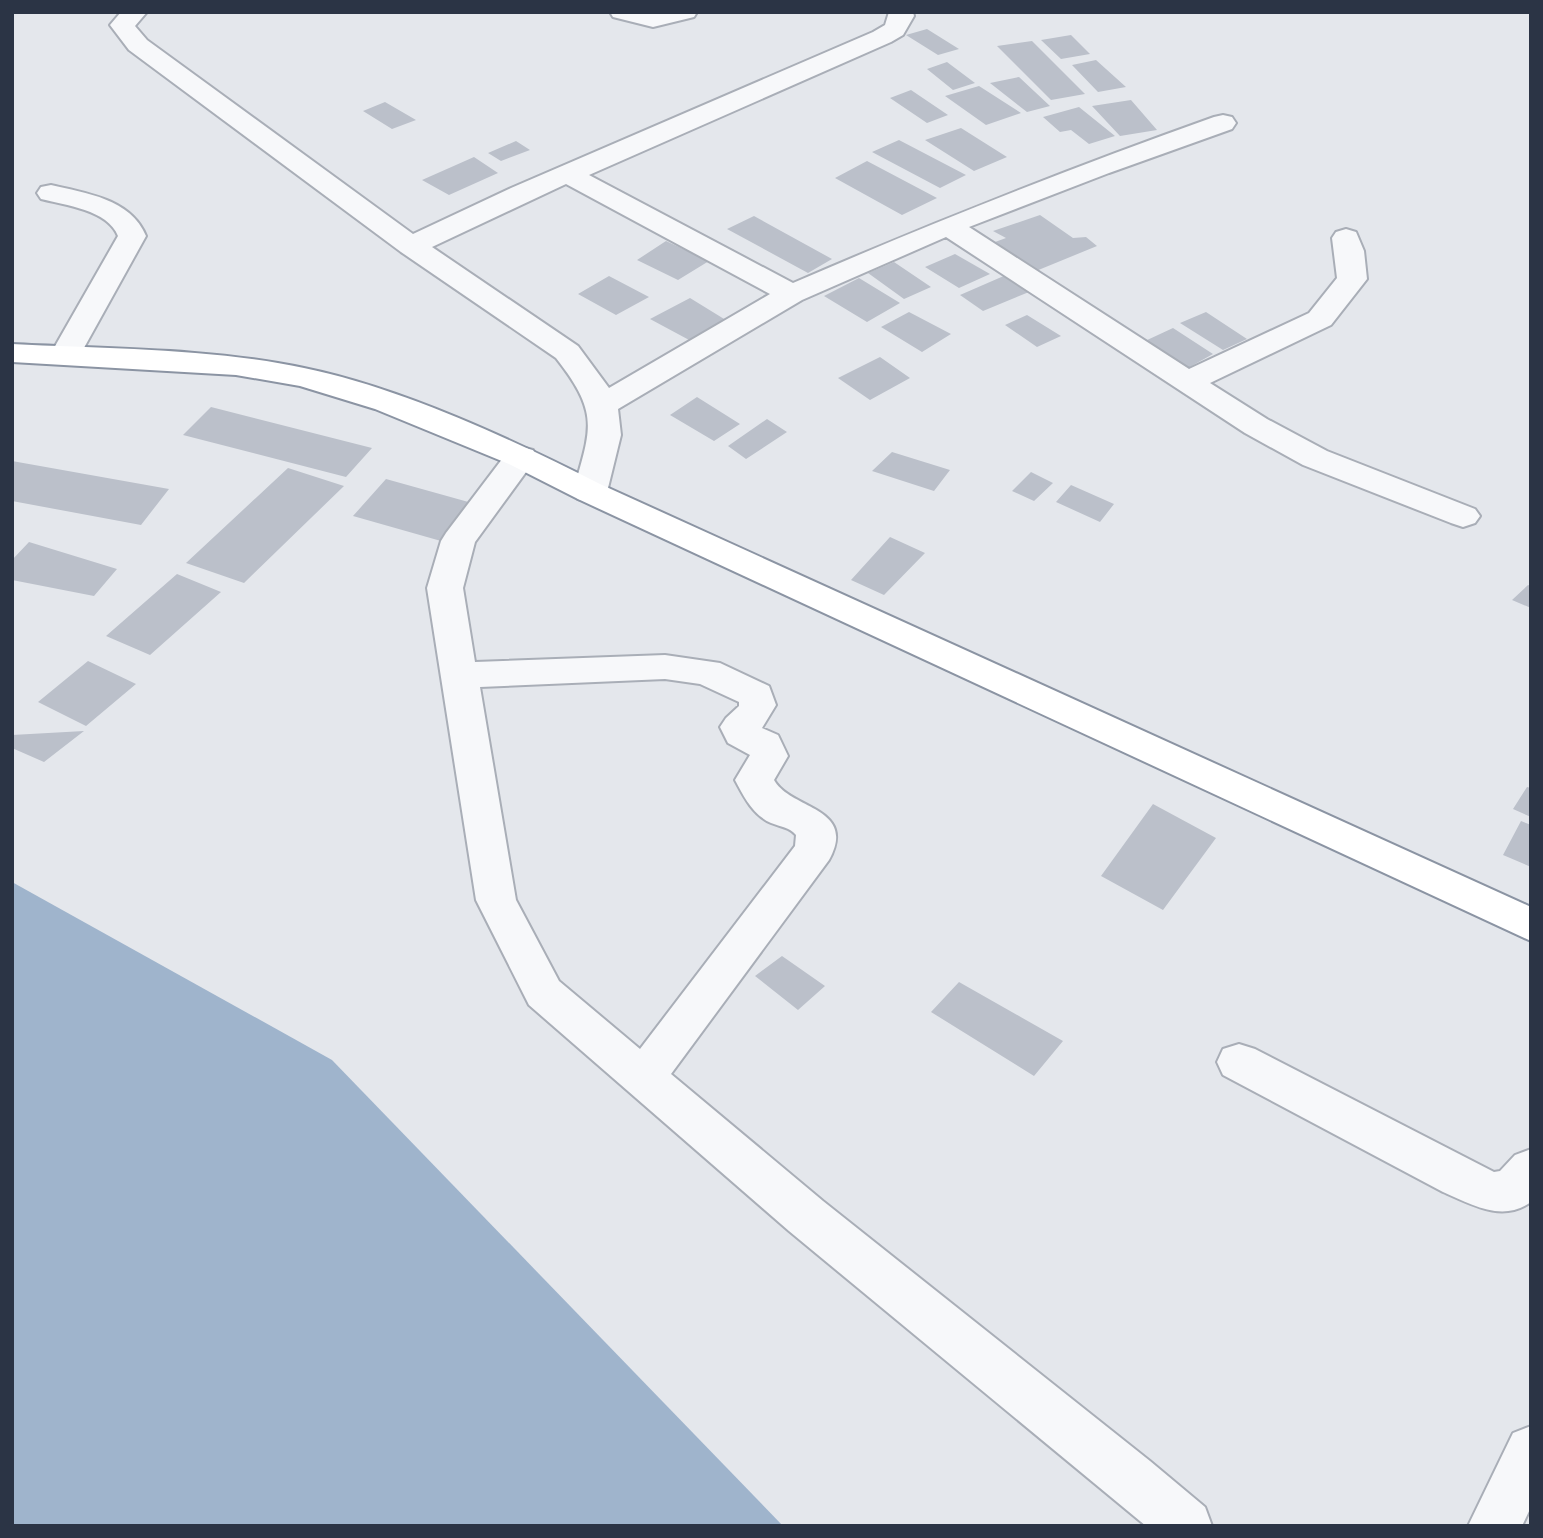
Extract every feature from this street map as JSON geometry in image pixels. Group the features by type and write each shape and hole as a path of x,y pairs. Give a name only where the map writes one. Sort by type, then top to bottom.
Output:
{"highway":[{"path":"12,353 236,366 304,377 386,402 521,457 590,492 907,635 1531,925"}],"street":[{"path":"135,12 122,25 138,45 411,246 567,352 590,381 602,405 605,435 590,492"},
{"path":"622,12 653,20 685,12"},
{"path":"411,246 567,174 882,37 898,24 901,12"},
{"path":"602,405 792,294 948,226 1223,123"},
{"path":"567,174 792,294"},
{"path":"51,193 112,212 126,223 132,236 65,355"},
{"path":"948,226 1256,426 1315,458 1463,516"},
{"path":"1187,382 1320,319 1352,279 1346,238"},
{"path":"521,457 458,541 445,588 496,900 544,993 806,1216 1132,1479 1185,1526"},
{"path":"461,674 665,667 707,671 756,695 759,701 756,712 739,727 741,734 765,745 769,757 754,779 757,789 783,812 804,818 816,832 815,849 643,1078"},
{"path":"1239,1062 1459,1178 1492,1192 1512,1190 1531,1169"},
{"path":"1494,1526 1531,1451"}],"water":[{"path":"12,882 332,1060 783,1526 12,1526"}],"building":[{"path":"927,29 959,49 938,55 906,35"},
{"path":"1071,35 1090,54 1061,59 1041,40"},
{"path":"1032,41 1085,94 1051,100 997,46"},
{"path":"1096,60 1126,87 1098,92 1072,65"},
{"path":"947,62 975,83 953,90 927,69"},
{"path":"1019,77 1050,106 1027,112 990,83"},
{"path":"979,86 1021,113 986,125 945,96"},
{"path":"911,90 948,115 927,123 890,98"},
{"path":"1131,100 1157,130 1120,136 1092,106"},
{"path":"385,102 416,120 392,129 363,111"},
{"path":"1079,107 1115,136 1089,144 1071,130 1060,132 1043,117"},
{"path":"961,128 1007,157 974,171 925,140"},
{"path":"899,140 966,175 940,188 872,152"},
{"path":"516,141 530,150 501,161 488,153"},
{"path":"474,157 498,173 449,195 422,180"},
{"path":"867,161 937,198 902,215 835,178"},
{"path":"1040,215 1073,238 1086,237 1097,246 1036,271 995,242 1006,238 993,231"},
{"path":"754,216 832,259 808,273 727,229"},
{"path":"666,241 709,261 678,280 637,260"},
{"path":"955,254 990,274 959,288 925,267"},
{"path":"894,262 931,287 904,299 868,273"},
{"path":"1006,275 1029,292 983,311 960,295"},
{"path":"609,276 649,297 616,315 578,294"},
{"path":"859,278 900,303 867,322 824,296"},
{"path":"690,298 729,322 691,341 650,319"},
{"path":"909,312 951,334 922,352 881,327"},
{"path":"1206,312 1247,339 1223,350 1180,323"},
{"path":"1027,315 1061,336 1037,347 1005,325"},
{"path":"1173,328 1213,354 1186,369 1145,341"},
{"path":"880,357 910,378 870,400 838,378"},
{"path":"697,397 740,424 714,441 670,415"},
{"path":"211,407 372,448 346,477 183,435"},
{"path":"767,419 787,432 746,459 728,446"},
{"path":"892,452 950,470 934,491 872,471"},
{"path":"12,461 169,489 141,525 12,501"},
{"path":"288,468 344,486 244,583 186,563"},
{"path":"1031,472 1053,483 1034,501 1012,491"},
{"path":"386,479 472,503 441,541 353,516"},
{"path":"1071,485 1114,504 1100,522 1056,502"},
{"path":"890,537 925,553 884,595 851,580"},
{"path":"29,542 117,569 94,596 12,580 12,560"},
{"path":"177,574 221,592 150,655 106,636"},
{"path":"1528,585 1531,586 1531,608 1512,600"},
{"path":"88,661 136,684 86,726 38,702"},
{"path":"84,731 44,762 12,748 12,735"},
{"path":"1527,787 1531,788 1531,817 1513,809"},
{"path":"1153,804 1216,838 1163,910 1101,876"},
{"path":"1521,821 1531,825 1531,867 1503,855"},
{"path":"782,956 825,986 798,1010 755,976"},
{"path":"959,982 1063,1041 1034,1076 931,1012"}]}
